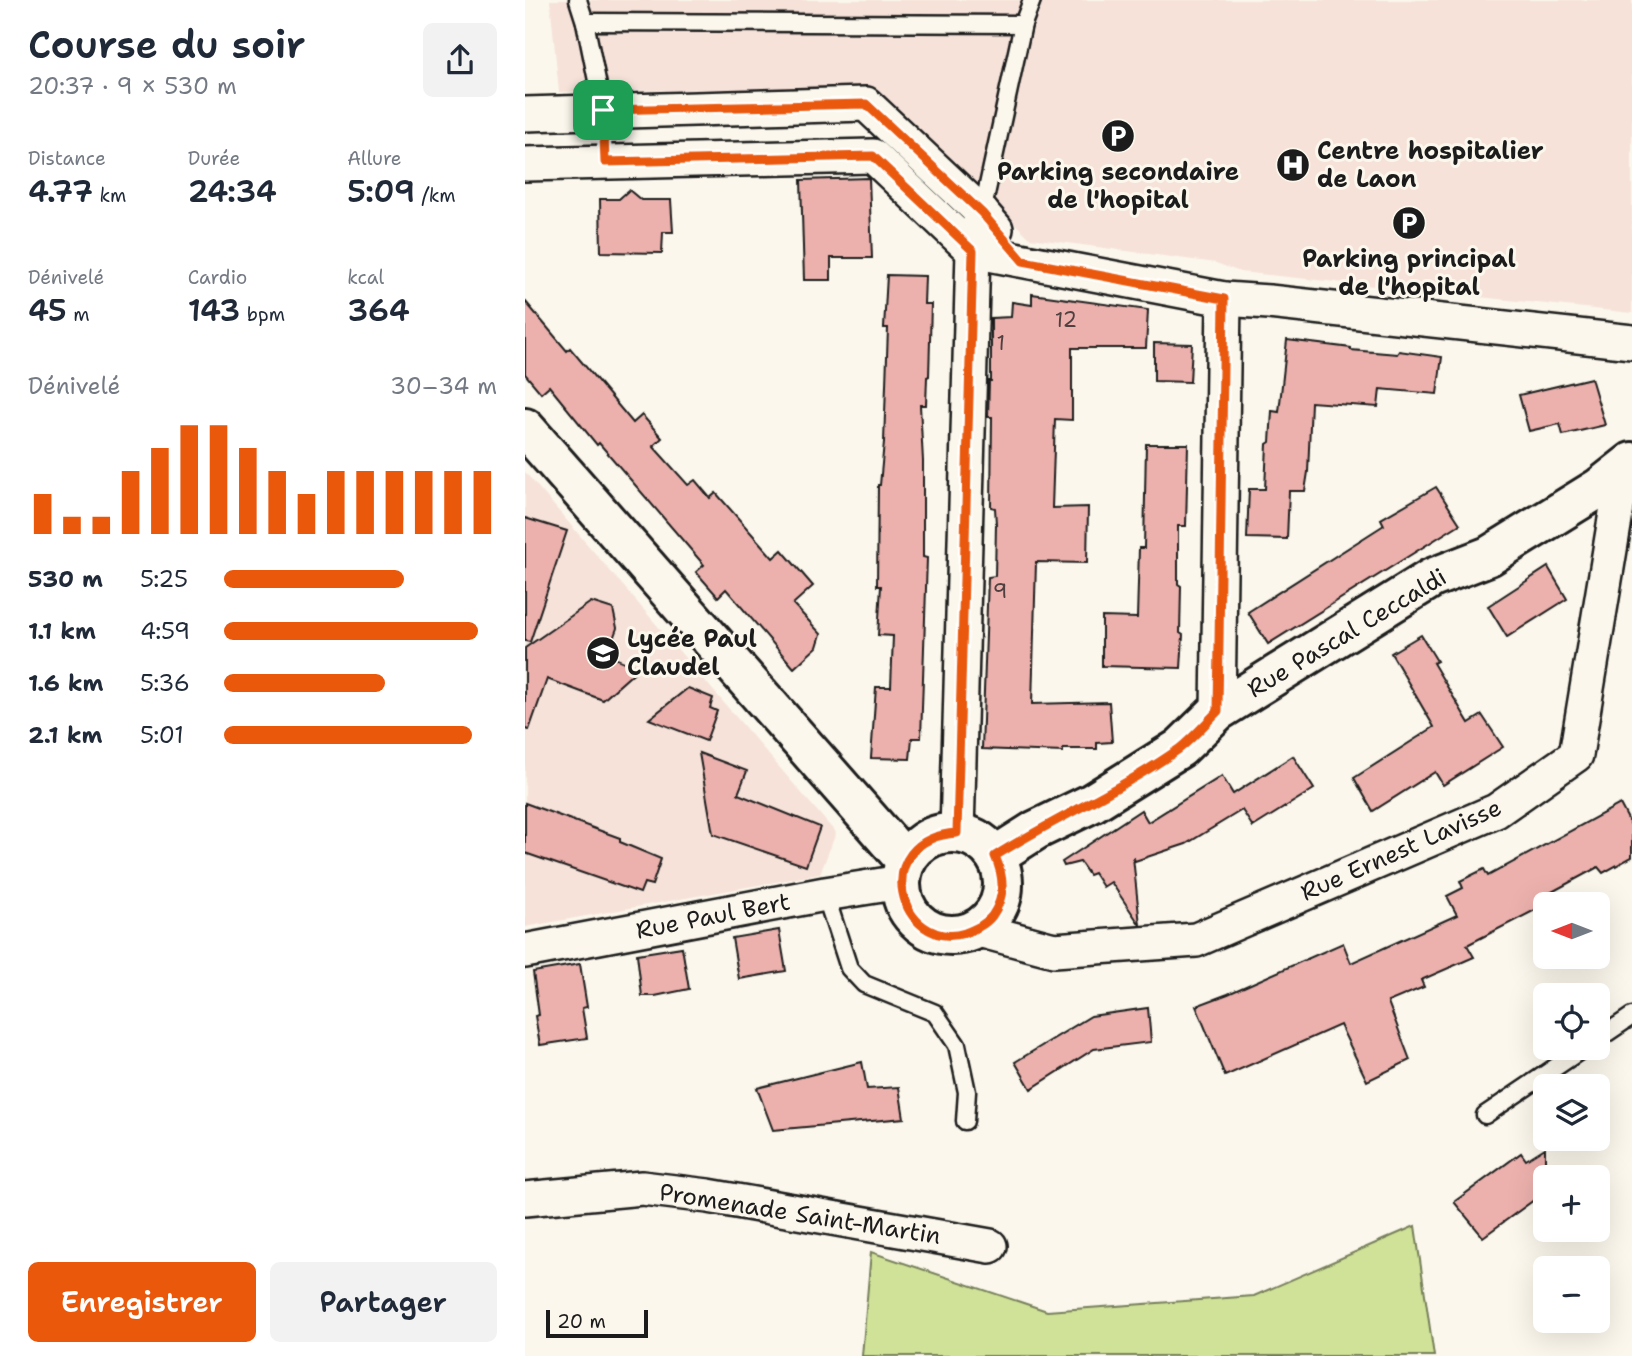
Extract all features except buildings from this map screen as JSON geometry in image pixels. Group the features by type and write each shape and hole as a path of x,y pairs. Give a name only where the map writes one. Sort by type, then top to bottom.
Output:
{"street":[{"path":"525,114 866,104 982,213 1023,261"},
{"path":"603,110 605,162"},
{"path":"525,164 873,156 973,251 1224,299 1283,303 1632,342"},
{"path":"957,833 973,251 982,213"},
{"path":"1218,711 1224,299"},
{"path":"525,428 904,872"},
{"name":"Rue Pascal Ceccaldi","path":"995,856 1036,830 1092,803 1180,748 1218,711 1431,578 1489,556 1599,488 1626,466"},
{"name":"Rue Ernest Lavisse","path":"975,929 1054,950 1196,940 1496,811 1576,755 1626,466"},
{"path":"957,833 978,840 995,856 1002,872 1003,888 999,905 989,919 975,929 959,934 941,934 925,927 912,915 904,900 904,872 915,849 927,839 941,834 957,833"},
{"name":"Rue Paul Bert","path":"525,951 825,894 904,872"},
{"name":"Promenade Saint-Martin","path":"525,1199 642,1188 708,1196 990,1246"}],"lane":[{"path":"578,0 603,110"},
{"path":"982,213 1023,24 1032,0"},
{"path":"585,22 1023,24"},
{"path":"825,894 849,968 864,984 935,1013 957,1045 967,1093 965,1122"},
{"path":"1610,1031 1632,1016"},
{"path":"1485,1115 1566,1060"}],"shaded area":[{"name":"Centre hospitalier de Laon","path":"550,0 1632,0 1632,313 1240,272 1216,263 1030,238 871,87 559,92"},
{"name":"Lycée Paul Claudel","path":"525,472 836,833 820,874 525,927"}],"green space":[{"path":"1415,1226 1434,1356 862,1356 871,1252 1047,1311 1254,1296"}],"place":[{"name":"Parking secondaire de l'hopital","path":"1118,136"},
{"name":"Centre hospitalier de Laon","path":"1293,165"},
{"name":"Parking principal de l'hopital","path":"1409,223"},
{"name":"Lycée Paul Claudel","path":"603,653"}],"route":[{"path":"866,104 982,213 1023,261 1224,299 1218,711 1180,748 1092,803 1036,830 995,856 1002,872 1003,888 999,905 989,919 975,929 959,934 941,934 925,927 912,915 904,900 901,882 907,861 915,849 927,839 941,834 957,833 973,251 873,156 605,162 603,110 866,104"}]}
